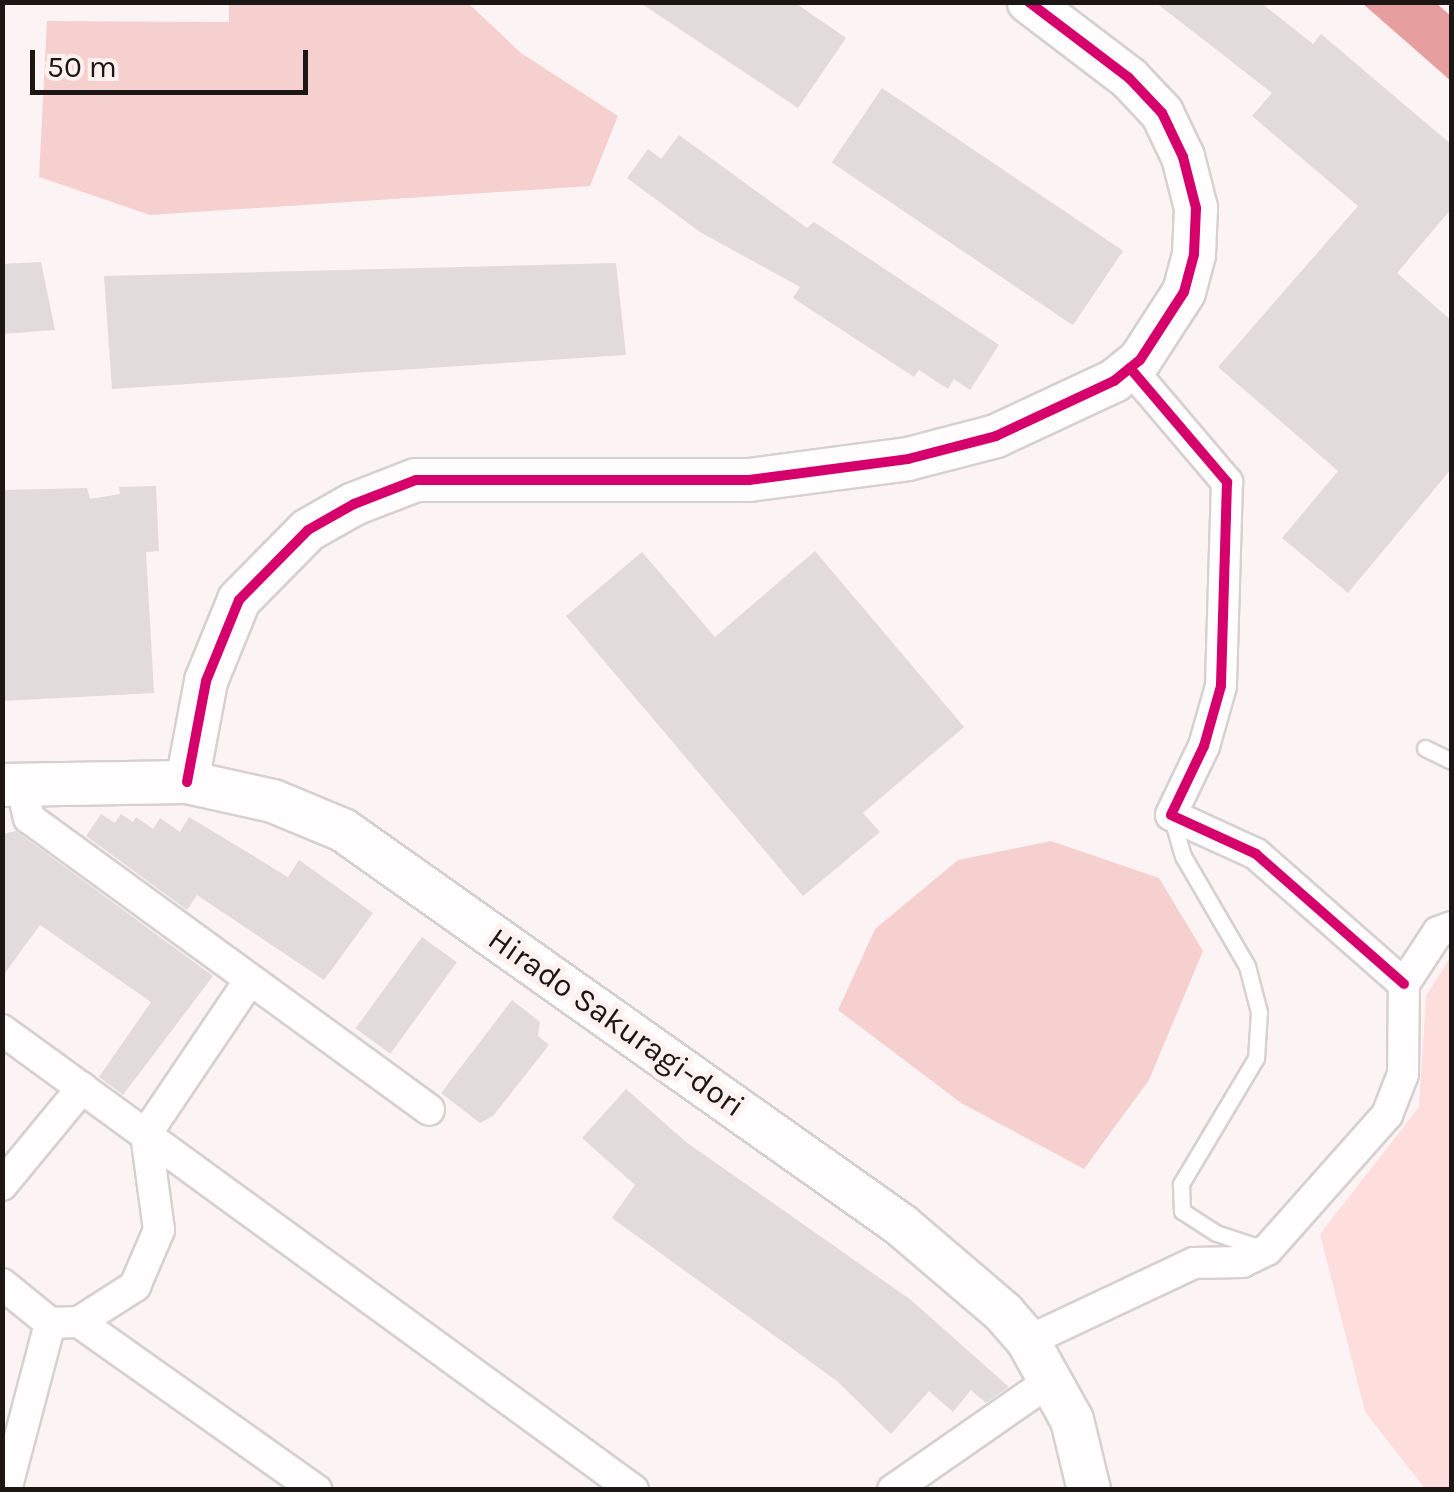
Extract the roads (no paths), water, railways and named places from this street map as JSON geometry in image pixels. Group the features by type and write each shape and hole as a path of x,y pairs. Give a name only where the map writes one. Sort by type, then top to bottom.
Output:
{"street":[{"path":"187,782 206,681 239,600 308,530 354,504 416,480 749,480 908,460 996,436 1130,368 1184,292 1194,254 1196,208 1183,157 1162,114 1129,78 1029,2"},
{"path":"1130,368 1227,482 1222,686 1204,746 1170,815 1256,854 1404,984"},
{"name":"Hirado Sakuragi-dori","path":"12,784 187,782 274,801 344,830 901,1225 1028,1341 1072,1420 1088,1490"},
{"path":"12,784 29,818 428,1110"},
{"path":"1028,1341 1194,1263 1242,1262 1268,1250 1387,1115 1404,1074 1404,984 1447,923"},
{"path":"9,1488 24,1410 64,1322 135,1286 153,1255 159,1230 146,1134 250,980"},
{"path":"2,1030 633,1490"},
{"path":"2,1185 82,1088"},
{"path":"2,1284 316,1490"},
{"path":"893,1490 1050,1381"},
{"path":"2,1433 24,1410"}],"lane":[{"path":"1425,748 1452,761"},
{"path":"1170,815 1182,856 1248,966 1259,1012 1256,1058 1181,1184 1182,1211 1216,1233 1268,1250"}]}
